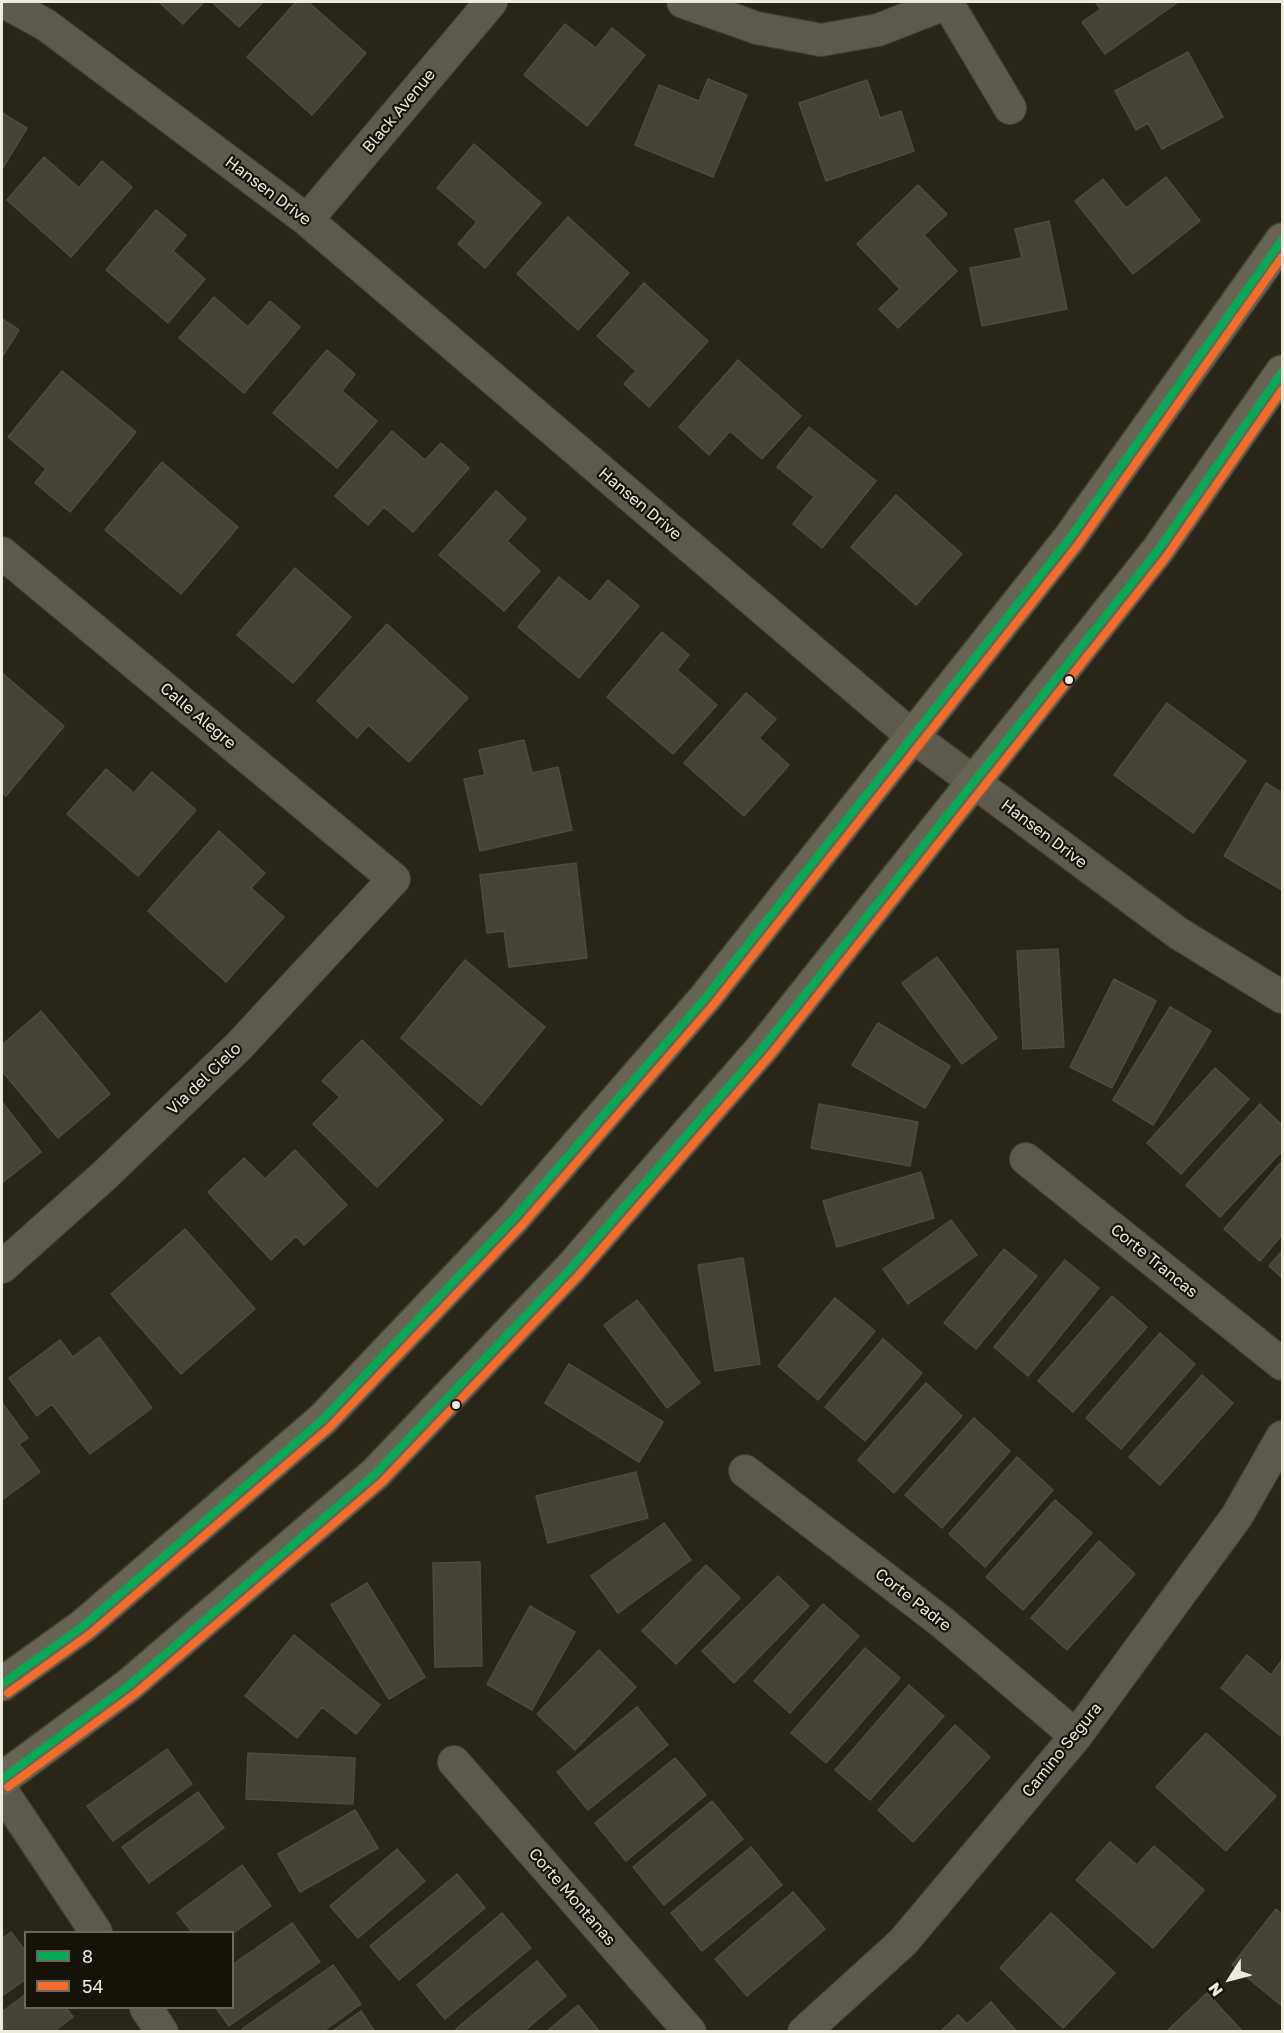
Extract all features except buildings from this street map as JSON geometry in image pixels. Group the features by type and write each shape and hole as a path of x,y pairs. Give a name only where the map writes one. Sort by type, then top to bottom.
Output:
{"main road":[{"path":"2,1684 82,1626 331,1410 514,1218 706,997 1069,539 1282,240"},
{"path":"2,1779 129,1685 375,1474 570,1269 764,1046 1158,550 1282,372"}],"street":[{"name":"Hansen Drive","path":"4,2 46,25 307,220 912,736 1178,933 1282,997"},
{"name":"Black Avenue","path":"307,220 491,2"},
{"path":"683,2 757,28 821,40 878,30 949,3 1010,108"},
{"name":"Calle Alegre","path":"2,553 394,879"},
{"name":"Via del Cielo","path":"2,1267 106,1174 239,1046 394,879"},
{"name":"Corte Trancas","path":"1026,1159 1282,1364"},
{"name":"Camino Segura","path":"804,2031 903,1942 1076,1736 1237,1516 1282,1437"},
{"name":"Corte Padre","path":"745,1471 943,1623 1076,1736"},
{"name":"Corte Montanas","path":"454,1762 690,2031"},
{"path":"2,1791 95,1931"},
{"path":"147,2009 162,2031"}],"transit line":[{"name":"8","path":"2,1684 83,1626 323,1419 514,1218 706,997 1069,539 1282,240"},
{"name":"54","path":"8,1693 90,1634 330,1427 522,1225 714,1004 1077,546 1282,257"},
{"name":"8","path":"2,1779 129,1685 375,1474 570,1269 764,1046 1158,550 1282,372"},
{"name":"54","path":"8,1787 136,1693 382,1482 578,1276 772,1053 1166,557 1282,390"}]}
